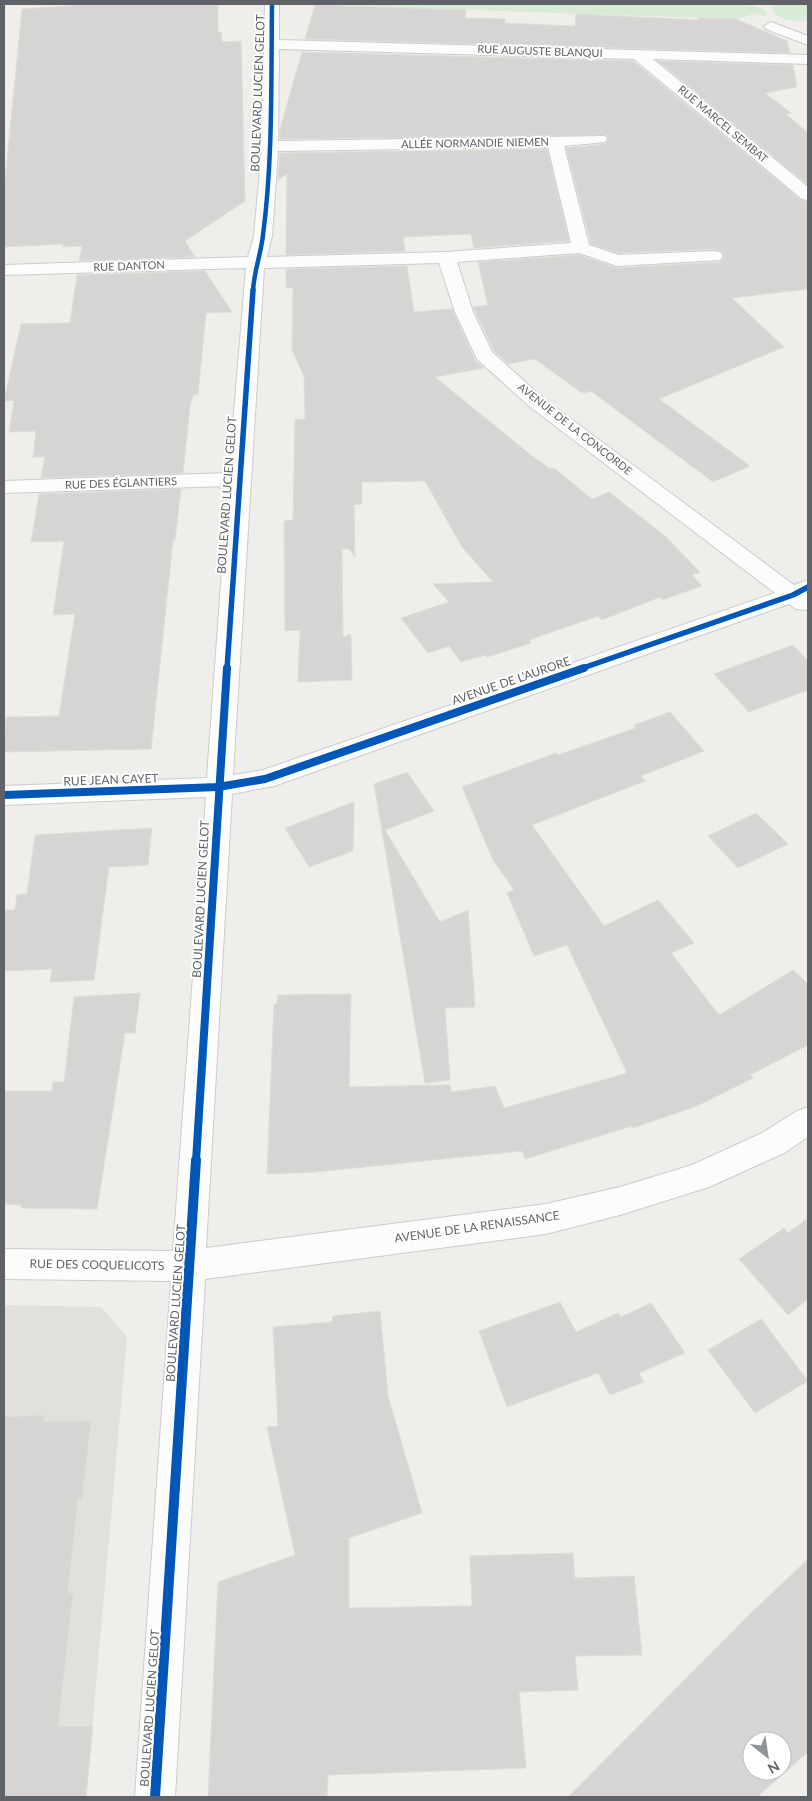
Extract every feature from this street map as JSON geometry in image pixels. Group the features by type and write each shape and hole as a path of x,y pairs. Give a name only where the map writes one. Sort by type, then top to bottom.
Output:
{"street":[{"name":"BOULEVARD LUCIEN GELOT","path":"156,1797 218,787 239,479 255,263 263,236 270,146 272,4"},
{"path":"771,26 808,41"},
{"name":"RUE AUGUSTE BLANQUI","path":"272,44 808,59"},
{"name":"RUE MARCEL SEMBAT","path":"638,54 808,195"},
{"path":"555,142 599,139"},
{"name":"ALLÉE NORMANDIE NIEMEN","path":"270,146 555,142 581,248"},
{"path":"255,263 446,257 581,248 617,261 714,256"},
{"name":"AVENUE DE LA CONCORDE","path":"446,257 464,312 484,356 536,402 803,596"},
{"name":"RUE DANTON","path":"4,270 255,263"},
{"name":"RUE DES ÉGLANTIERS","path":"4,487 239,479"},
{"name":"AVENUE DE L'AURORE","path":"218,787 265,779 803,596"},
{"name":"RUE JEAN CAYET","path":"4,795 218,787"},
{"name":"AVENUE DE LA RENAISSANCE","path":"189,1266 546,1219 620,1201 698,1177 773,1143 808,1120"},
{"name":"RUE DES COQUELICOTS","path":"4,1264 189,1266"}],"shaded area":[{"path":"4,1305 101,1307 127,1337 86,1797 4,1797"}],"green space":[{"path":"293,4 746,4 761,8 768,13 764,16 758,13 735,19"},
{"path":"771,4 808,4 808,21 785,19 776,14"}],"building":[{"path":"100,4 218,4 218,32 221,32 222,42 241,41 245,201 185,241 195,257 79,261 82,246 63,247 63,244 4,247 4,190 22,9"},
{"path":"315,5 466,10 465,18 505,19 505,23 575,26 576,14 699,20 699,18 736,19 787,41 790,53 305,39"},
{"path":"302,52 633,61 801,200 808,202 808,289 732,298 784,347 659,399 750,466 713,482 591,391 584,393 579,391 535,359 508,364 494,351 473,307 488,305 478,262 579,255 617,268 720,262 724,257 722,251 714,249 619,253 591,244 566,148 605,144 609,140 607,135 280,139 280,129"},
{"path":"658,61 793,65 797,87 765,93 791,113 786,114 808,133 808,185"},
{"path":"547,149 569,241 474,248 471,234 403,237 405,251 286,255 287,174 278,180 280,153"},
{"path":"407,266 414,312 452,309 475,360 484,368 435,377 531,455 550,469 554,468 592,499 609,492 665,536 700,572 692,575 702,586 662,600 660,597 602,620 598,616 529,640 531,643 487,657 485,655 461,662 449,646 428,653 401,618 449,602 433,584 493,582 462,547 425,481 362,482 362,504 354,505 355,557 349,549 342,549 343,637 351,634 352,680 298,682 300,630 285,631 284,521 293,520 295,420 305,419 304,376 292,350 293,288 286,288 286,269"},
{"path":"205,271 232,312 206,313 198,394 193,395 190,406 183,473 41,478 45,457 33,457 36,431 9,432 14,401 4,401 21,324 70,323 77,275"},
{"path":"181,489 175,540 173,540 151,749 4,752 6,717 59,716 75,614 53,615 64,541 31,542 39,494"},
{"path":"793,645 808,661 808,690 749,712 714,674"},
{"path":"670,712 704,751 641,776 645,781 532,825 604,926 658,900 694,943 671,953 719,1015 793,970 808,984 808,1045 750,1075 753,1078 697,1106 633,1128 632,1126 525,1159 522,1151 315,1172 267,1174 274,1004 277,1004 278,995 351,994 349,1087 450,1085 451,1092 495,1086 504,1108 627,1073 567,945 534,956 507,893 514,890 493,860 462,787 556,753 558,755 636,728 634,725"},
{"path":"407,772 434,811 385,830 440,922 468,910 475,1007 445,1008 450,1080 425,1083 374,784"},
{"path":"354,802 353,851 309,867 285,828"},
{"path":"756,813 788,844 738,868 708,836"},
{"path":"152,828 148,865 109,867 94,980 50,982 52,969 4,971 4,910 15,910 17,895 27,894 35,835"},
{"path":"140,993 135,1033 125,1033 97,1209 21,1208 21,1205 4,1204 4,1091 52,1091 53,1082 64,1082 74,997"},
{"path":"808,1218 808,1299 788,1315 739,1259 784,1228 788,1233"},
{"path":"560,1302 576,1332 618,1313 621,1317 651,1303 685,1353 639,1373 644,1382 610,1395 598,1373 507,1407 479,1331"},
{"path":"380,1311 388,1396 422,1513 349,1538 349,1608 472,1606 470,1556 573,1553 575,1578 634,1576 642,1655 575,1656 578,1690 519,1692 526,1768 328,1775 327,1797 208,1797 218,1582 295,1555 267,1427 278,1426 273,1327 332,1322 333,1316"},
{"path":"761,1319 808,1381 755,1413 708,1350"},
{"path":"45,1415 43,1422 91,1421 82,1499 78,1499 68,1593 73,1593 58,1726 93,1726 86,1797 4,1797 4,1417"},
{"path":"808,1559 808,1752 792,1766 792,1731 742,1731 742,1781 775,1781 757,1797 568,1797 752,1612"}],"cycle path":[{"path":"155,1797 239,479 254,271 263,236 270,146 272,4"},
{"path":"4,795 218,787 265,779 793,595 808,587"}]}
